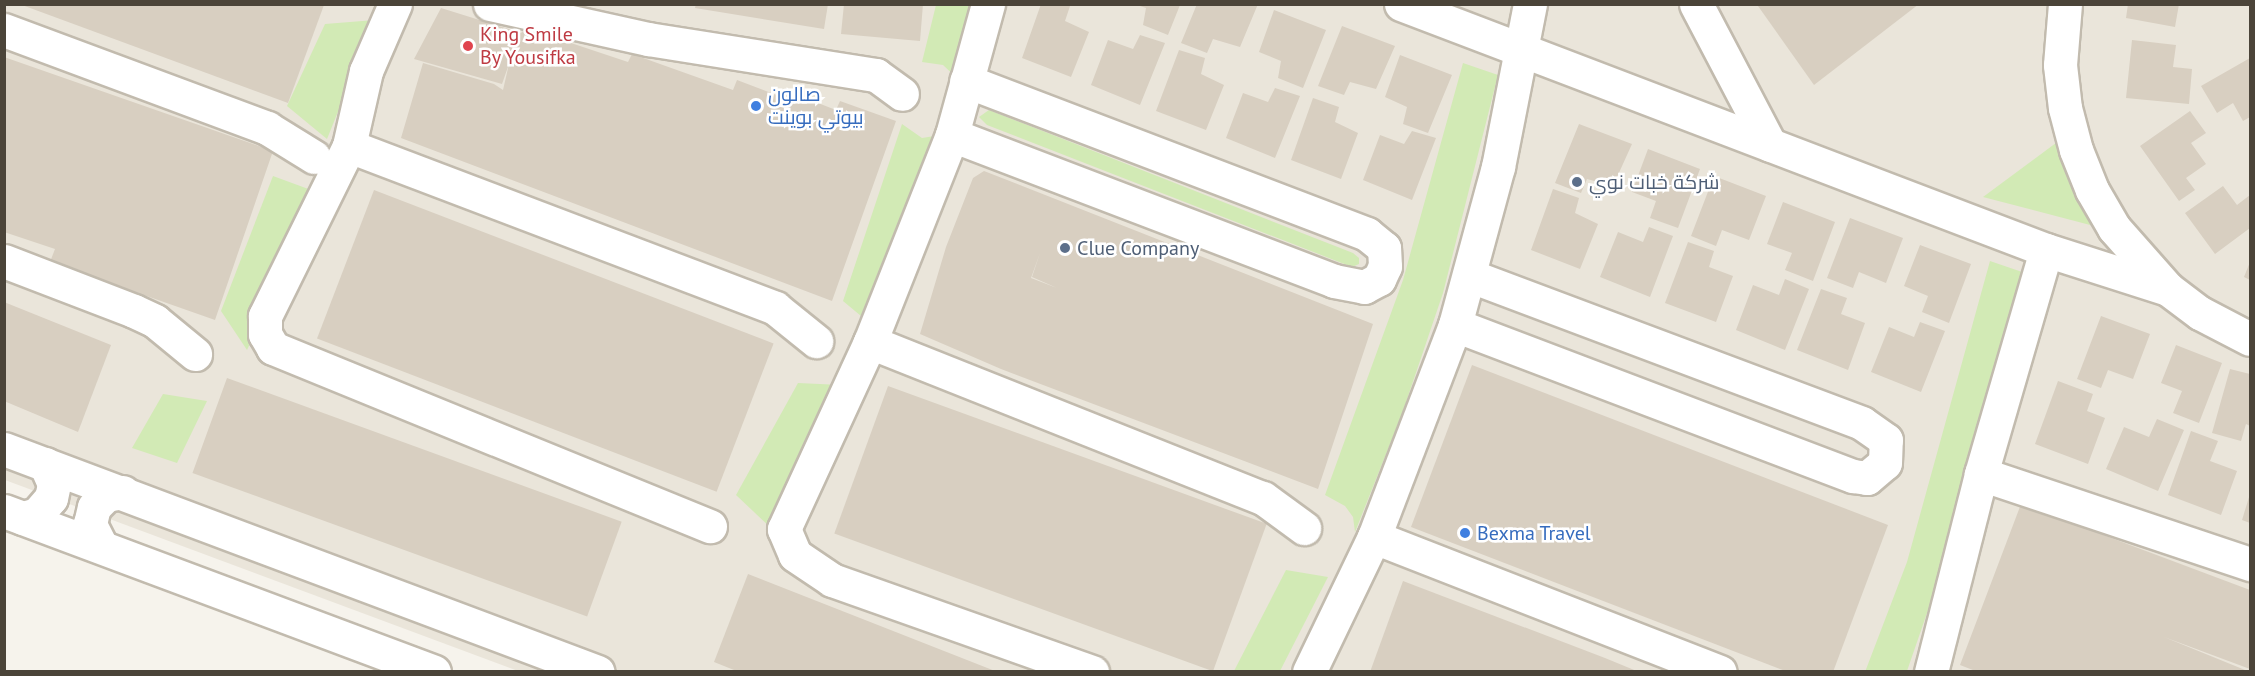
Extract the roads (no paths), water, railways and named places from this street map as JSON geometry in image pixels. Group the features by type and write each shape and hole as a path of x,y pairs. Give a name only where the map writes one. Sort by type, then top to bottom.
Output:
{"street":[{"path":"395,4 366,71 349,146 265,316 265,334 273,348 711,526"},
{"path":"490,4 648,39 876,75 902,94"},
{"path":"988,4 952,135 870,342 784,529 795,555 832,580 1092,672"},
{"path":"1401,4 2046,250 2168,289"},
{"path":"1309,672 1374,537 1455,325 1498,166 1530,4"},
{"path":"1696,4 1770,145"},
{"path":"2065,4 2060,65 2065,108 2076,150 2114,228 2168,289 2200,313 2250,339"},
{"path":"4,30 267,128 314,157"},
{"path":"952,135 1334,281 1364,287 1379,279 1385,266 1384,248 1367,234 966,81"},
{"path":"349,146 775,308 816,341"},
{"path":"1931,672 1981,474 2046,250"},
{"path":"4,261 155,321 195,354"},
{"path":"1455,325 1853,476 1867,478 1885,463 1886,440 1862,423 1470,276"},
{"path":"870,342 1263,498 1304,528"},
{"path":"4,449 598,672"},
{"path":"14,514 37,514 51,498 54,484 45,464"},
{"path":"1981,474 2250,564"},
{"path":"101,546 90,524 94,507 106,495 123,492"},
{"path":"14,514 434,672"},
{"path":"1374,537 1720,672"}],"place":[{"name":"King Smile By Yousifka","path":"468,46"},
{"name":"صالون بيوتي بوينت","path":"756,106"},
{"name":"شركة خبات نوي","path":"1577,182"},
{"name":"Clue Company","path":"1065,248"},
{"name":"Bexma Travel","path":"1465,533"}]}
